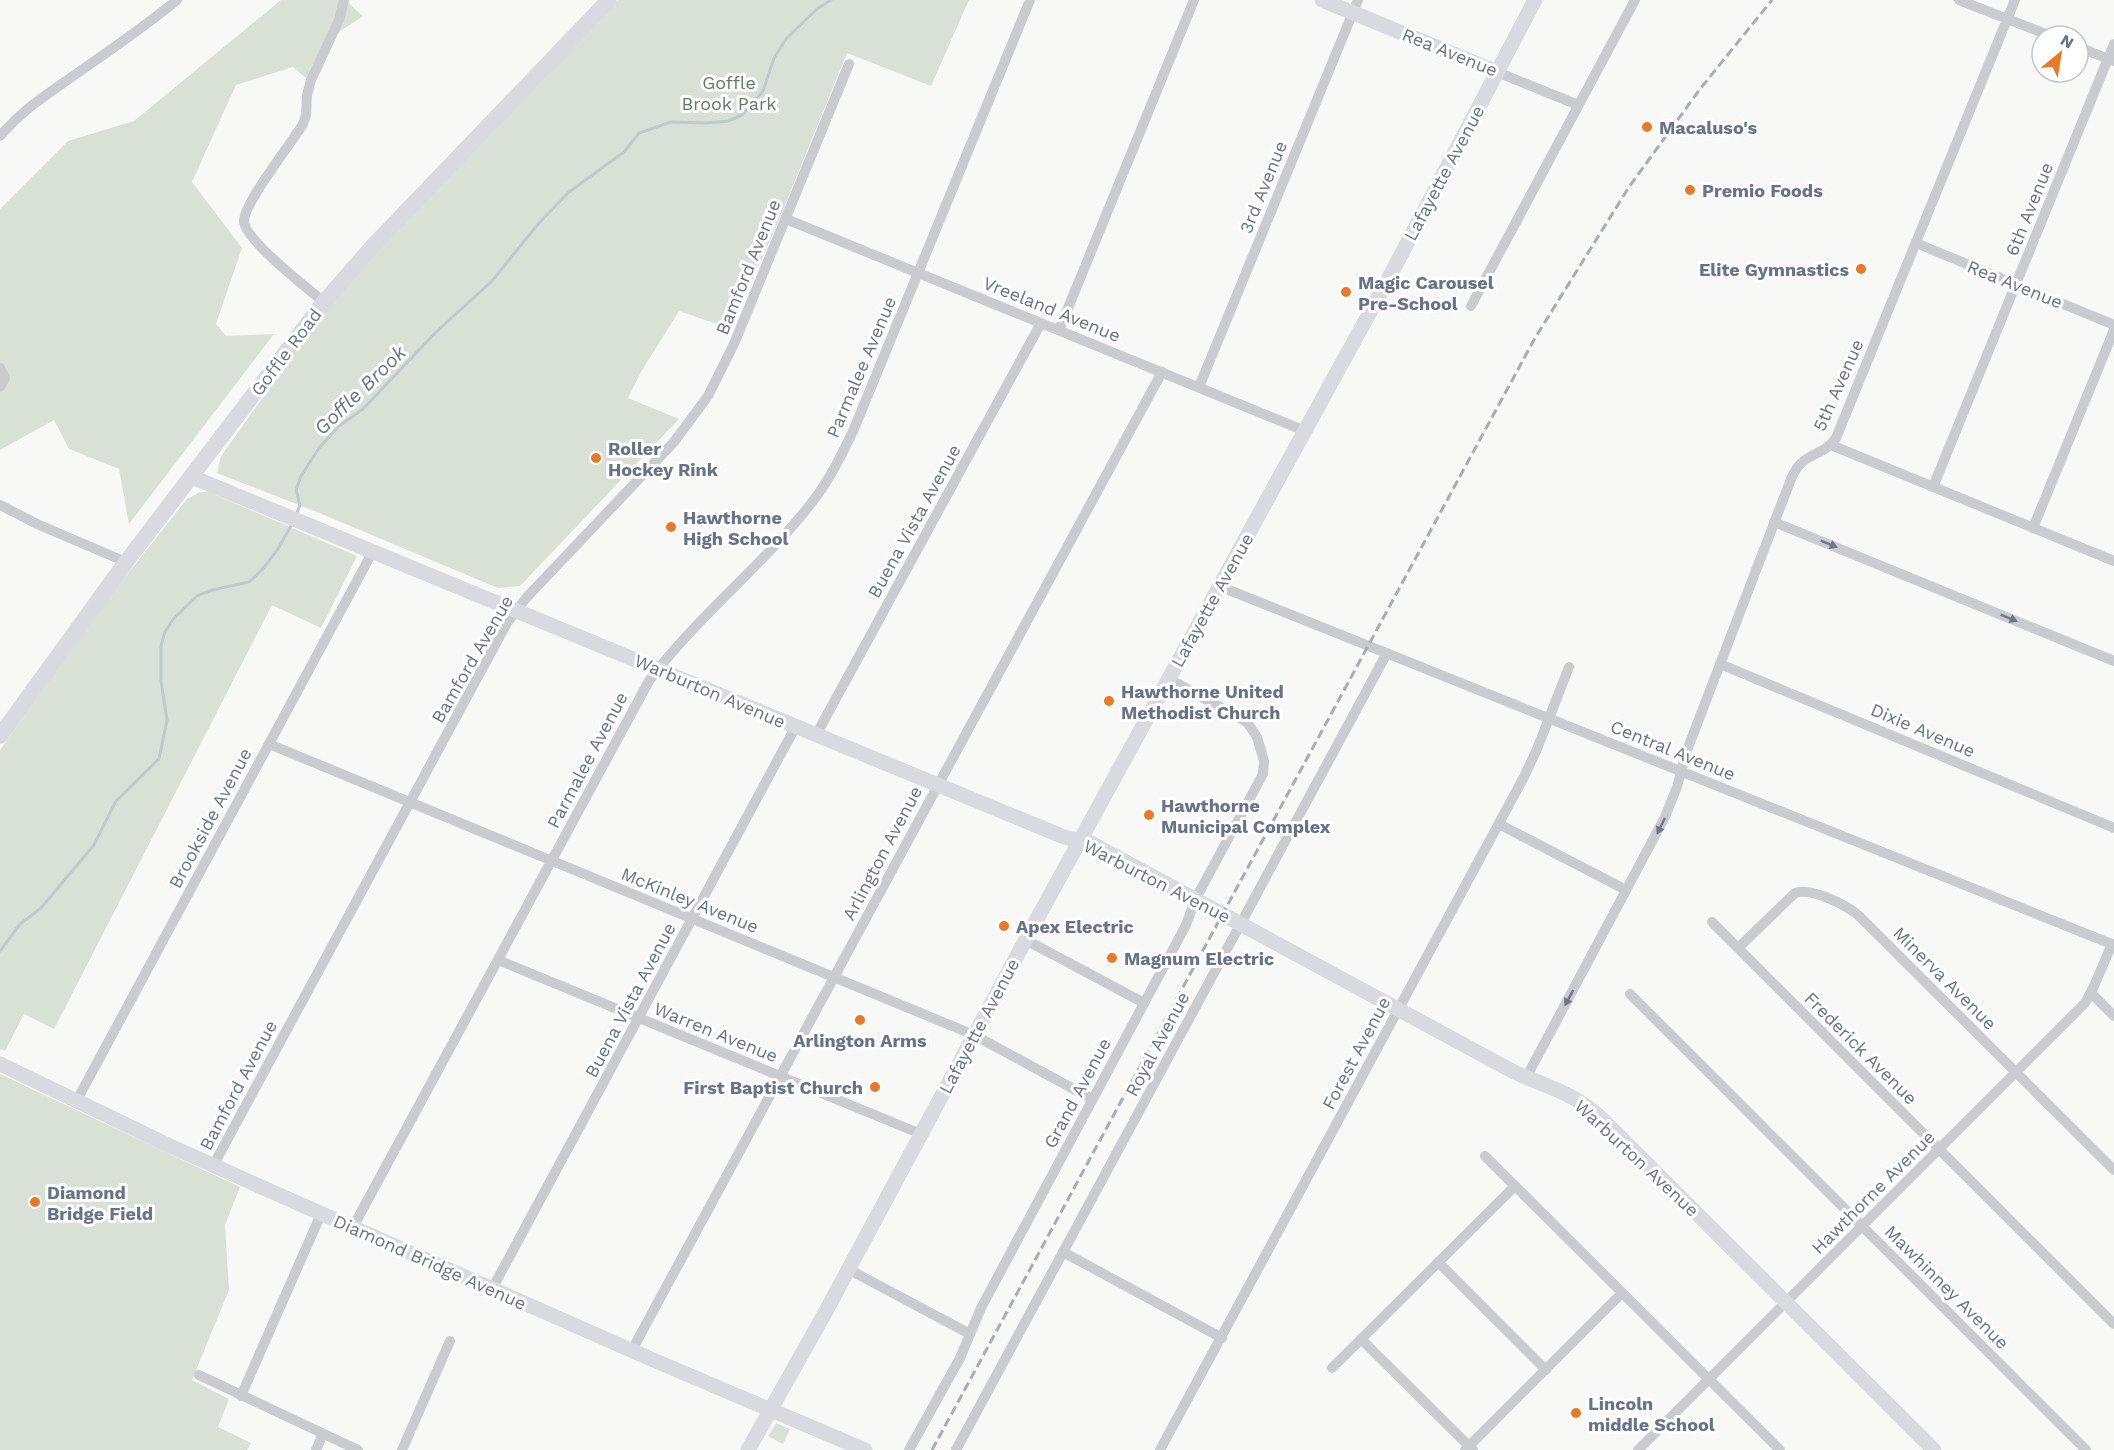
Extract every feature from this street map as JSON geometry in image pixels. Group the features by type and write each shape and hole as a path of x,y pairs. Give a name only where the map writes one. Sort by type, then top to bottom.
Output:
{"main road":[{"name":"Goffle Road","path":"0,736 126,562 324,302 366,253 609,0"}],"street":[{"path":"0,136 17,116 33,103 120,44 177,0"},
{"path":"324,302 265,250 246,230 244,223 245,214 253,197 303,124 311,80 339,20 344,0"},
{"name":"Parmalee Avenue","path":"353,1227 657,669 789,528 824,485 854,429 1030,0"},
{"path":"1059,330 1194,0"},
{"name":"Rea Avenue","path":"1322,0 1356,6 1497,72 1578,105"},
{"name":"Lafayette Avenue","path":"747,1450 772,1409 1392,272 1535,0"},
{"path":"1471,306 1635,0"},
{"path":"1959,0 2030,28"},
{"name":"5th Avenue","path":"1526,1078 1665,816 1686,753 1798,465 1804,459 1831,445 1836,438 2015,0"},
{"name":"3rd Avenue","path":"1199,387 1356,6"},
{"name":"6th Avenue","path":"1933,487 2111,60 2114,44"},
{"path":"2090,52 2111,60"},
{"name":"Bamford Avenue","path":"213,1166 516,610 674,442 697,412 718,378 849,64"},
{"name":"Vreeland Avenue","path":"786,219 1305,431"},
{"name":"Rea Avenue","path":"1916,243 2114,324"},
{"name":"Buena Vista Avenue","path":"816,735 1041,323"},
{"path":"2033,528 2114,330"},
{"path":"0,368 5,378 0,387"},
{"name":"Arlington Avenue","path":"632,1350 1162,372"},
{"path":"1831,445 2114,561"},
{"name":"Warburton Avenue","path":"192,477 1064,837 1091,843 1526,1078 1563,1091 1588,1107 1934,1450"},
{"path":"0,505 37,524 126,562"},
{"path":"1774,522 2114,661"},
{"name":"Brookside Avenue","path":"77,1100 373,551"},
{"name":"Central Avenue","path":"1219,586 2113,944"},
{"name":"Royal Avenue","path":"956,1450 1387,653"},
{"name":"Dixie Avenue","path":"1720,664 2114,828"},
{"name":"Forest Avenue","path":"1160,1450 1531,764 1569,667"},
{"name":"Grand Avenue","path":"909,1450 960,1358 981,1308 1186,926 1195,900 1261,779 1264,767 1260,749 1253,729 1247,722 1169,679"},
{"name":"Buena Vista Avenue","path":"492,1289 796,726"},
{"name":"McKinley Avenue","path":"269,744 974,1035 1092,1099"},
{"path":"1499,824 1626,890"},
{"name":"Minerva Avenue","path":"1738,948 1795,893 1806,891 1845,906 1858,915 2114,1170"},
{"name":"Frederick Avenue","path":"1712,922 2114,1324"},
{"path":"1026,940 1144,1003"},
{"name":"Hawthorne Avenue","path":"1638,1450 2085,1003 2113,944"},
{"name":"Warren Avenue","path":"498,960 921,1134"},
{"path":"2091,993 2114,1016"},
{"name":"Mawhinney Avenue","path":"1630,994 2086,1450"},
{"name":"Diamond Bridge Avenue","path":"0,1064 213,1166 865,1450"},
{"path":"1485,1156 1780,1450"},
{"path":"1332,1368 1515,1186"},
{"path":"241,1396 321,1214"},
{"path":"1063,1252 1221,1338"},
{"path":"1438,1262 1546,1370"},
{"path":"848,1269 970,1334"},
{"path":"1361,1339 1469,1449 1622,1293"},
{"path":"402,1450 450,1341"},
{"path":"199,1375 358,1450"},
{"path":"316,1450 323,1434"}],"green space":[{"path":"281,0 345,0 363,16 333,36 313,84 293,67 236,85 192,182 242,248 216,324 226,336 274,334 129,524 119,469 69,449 54,420 0,450 0,209 68,141 134,121"},
{"name":"Goffle Brook Park","path":"618,0 969,0 931,86 847,53 779,220 731,329 679,311 641,372 628,398 679,419 520,586 498,588 217,473 221,456 308,334 350,281"},
{"path":"200,492 209,492 357,556 321,628 272,605 54,1029 24,1014 5,1051 0,1049 0,750 113,592 187,499"},
{"path":"0,1074 240,1187 225,1225 229,1290 192,1380 229,1399 218,1427 251,1443 247,1450 0,1450"},
{"path":"776,1423 790,1429 783,1444 768,1436"}],"waterway":[{"name":"Goffle Brook","path":"296,515 300,505 296,490 301,476 319,448 339,426 363,409 435,333 492,281 539,223 569,192 624,152 639,133 671,122 728,121 742,115 763,91 774,58 786,39 818,8 831,0"},
{"name":"Goffle Brook","path":"0,951 20,924 41,908 94,845 116,801 159,759 167,720 161,681 161,646 165,632 174,618 197,596 212,590 249,582 278,549 292,524"}],"railway":[{"path":"932,1450 1535,338 1629,187 1700,89 1772,0"}],"place":[{"name":"Macaluso's","path":"1647,127"},
{"name":"Premio Foods","path":"1690,190"},
{"name":"Elite Gymnastics","path":"1861,269"},
{"name":"Magic Carousel Pre-School","path":"1346,292"},
{"name":"Roller Hockey Rink","path":"596,458"},
{"name":"Hawthorne High School","path":"671,527"},
{"name":"Hawthorne United Methodist Church","path":"1109,701"},
{"name":"Hawthorne Municipal Complex","path":"1149,815"},
{"name":"Apex Electric","path":"1004,926"},
{"name":"Magnum Electric","path":"1112,958"},
{"name":"Arlington Arms","path":"860,1020"},
{"name":"First Baptist Church","path":"875,1087"},
{"name":"Diamond Bridge Field","path":"35,1202"},
{"name":"Lincoln middle School","path":"1576,1413"}]}
